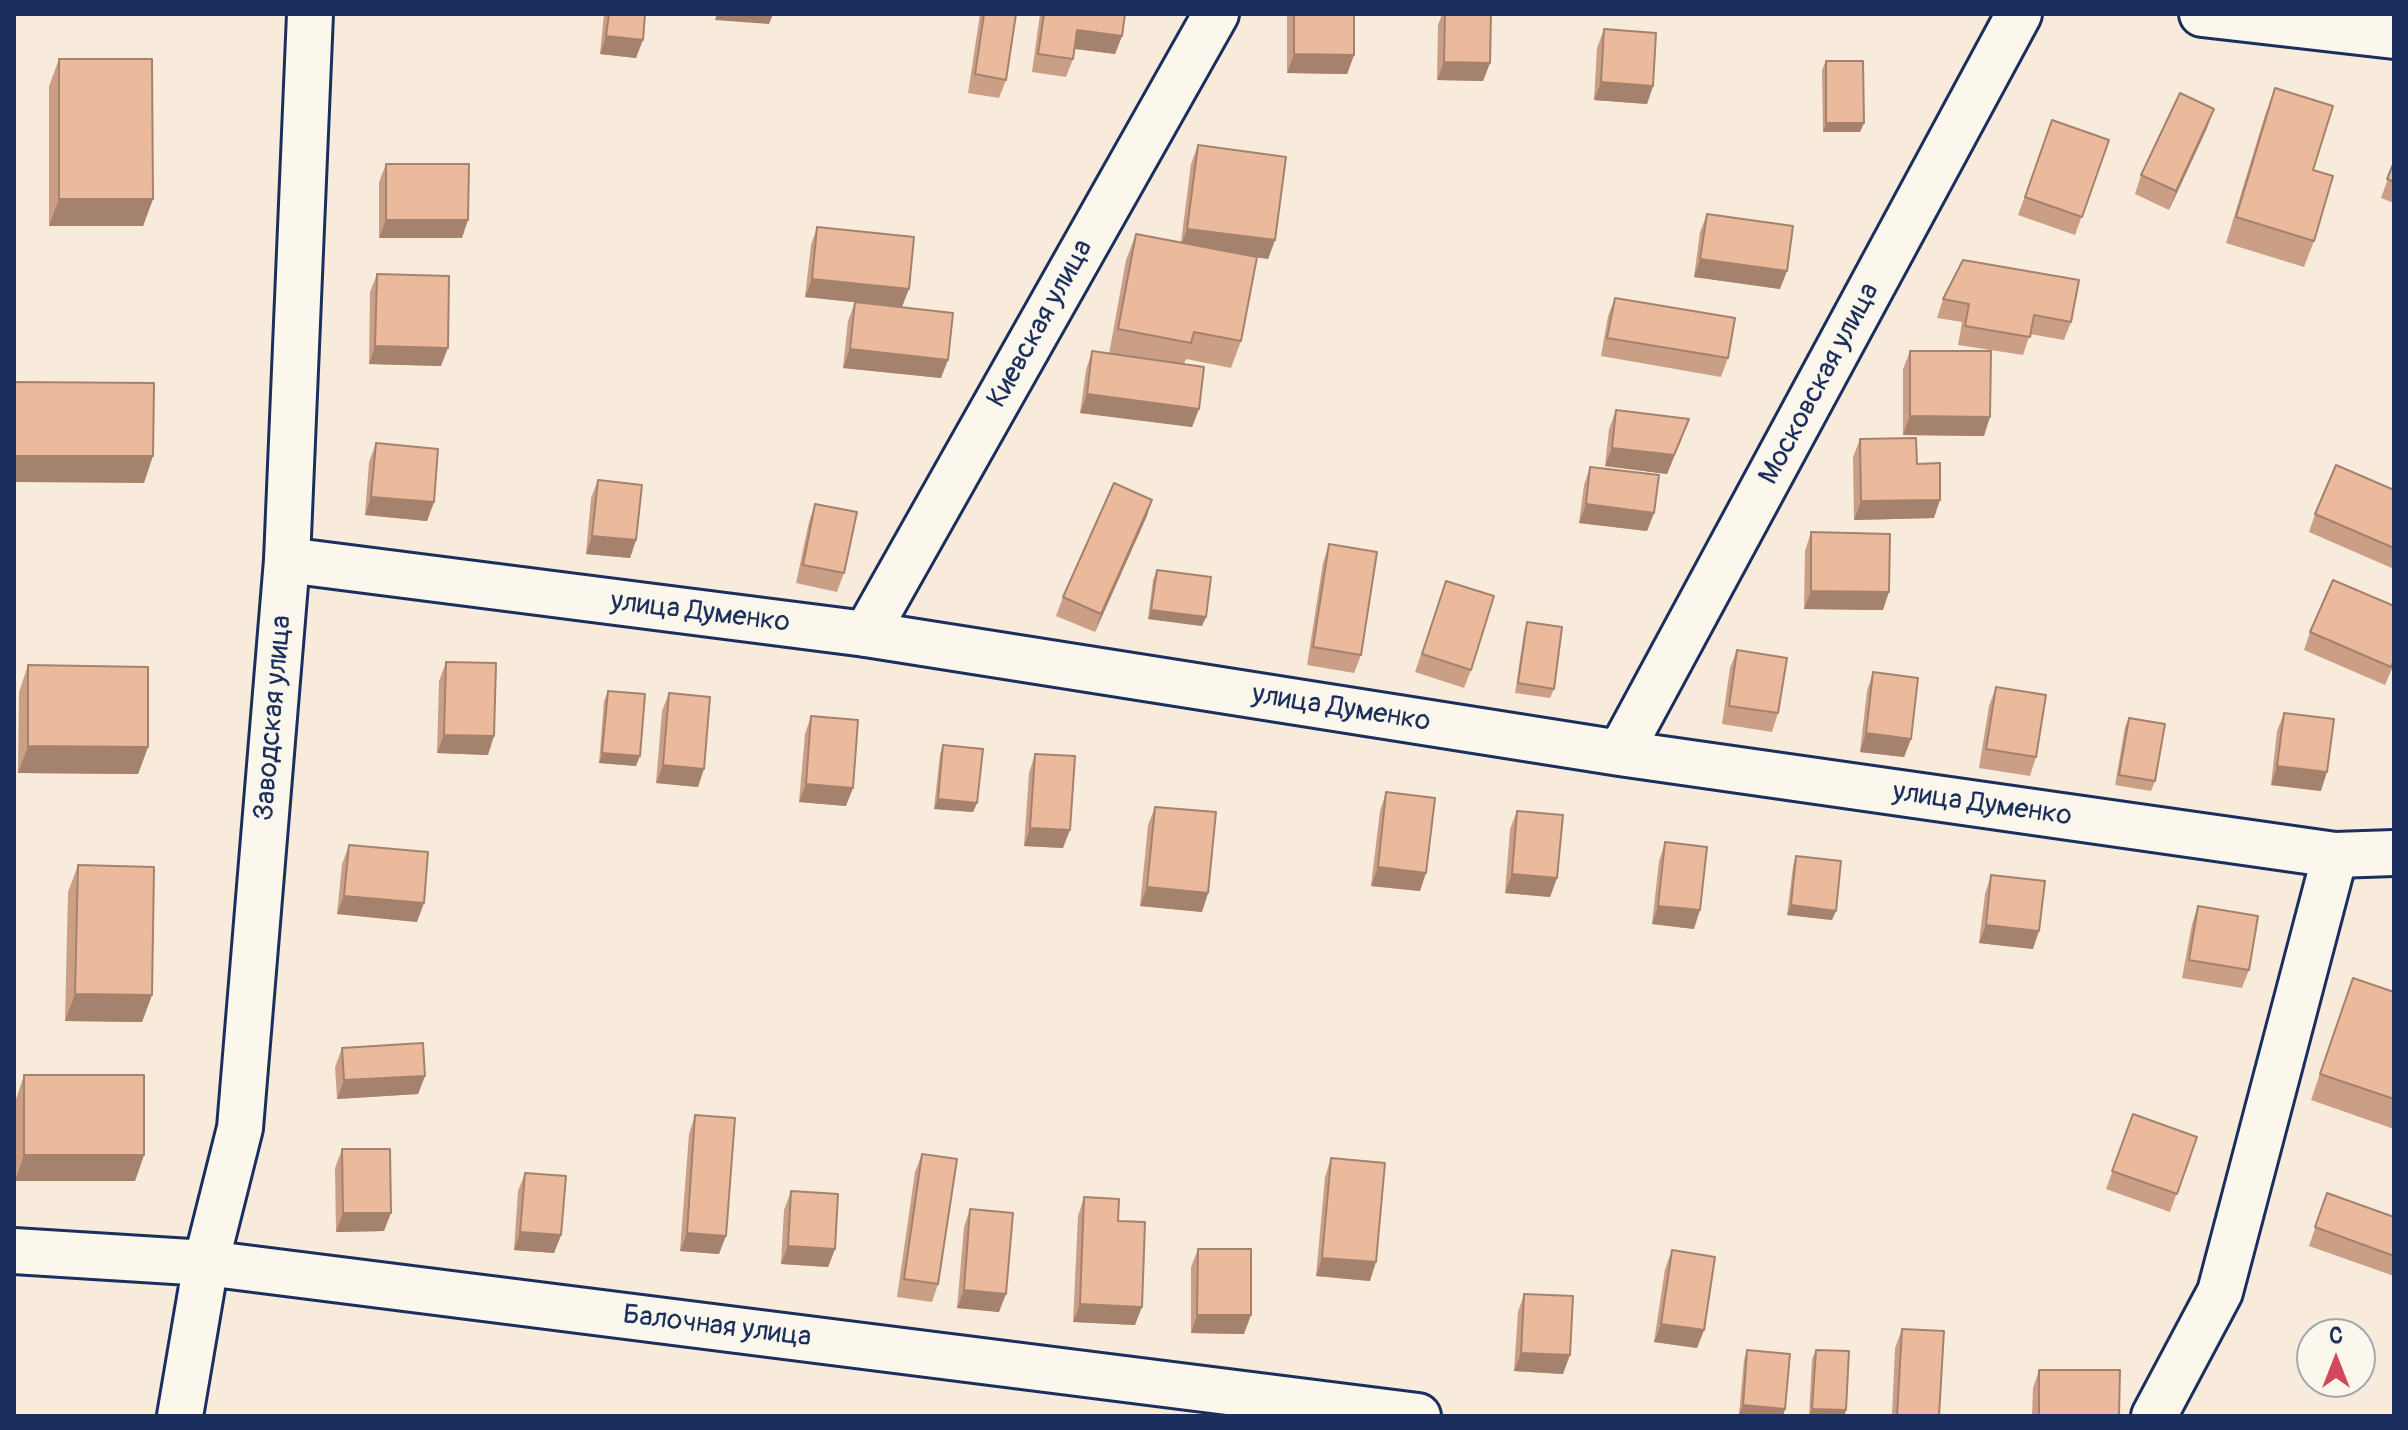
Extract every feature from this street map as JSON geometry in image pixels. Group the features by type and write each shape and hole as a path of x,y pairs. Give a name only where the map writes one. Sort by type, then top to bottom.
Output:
{"street":[{"name":"Заводская улица","path":"180,1416 206,1263 240,1128 287,560 310,14"},
{"name":"Киевская улица","path":"866,634 1216,14"},
{"name":"Московская улица","path":"1620,753 2019,14"},
{"path":"2202,14 2394,36"},
{"name":"улица Думенко","path":"287,560 866,634 1620,753 2335,855 2394,853"},
{"path":"2154,1416 2220,1292 2335,855"},
{"name":"Балочная улица","path":"14,1251 206,1263 1418,1416"}],"building":[{"path":"609,14 645,14 643,40 606,36"},
{"path":"984,14 1016,14 1006,80 975,74"},
{"path":"1044,14 1125,14 1122,36 1077,30 1073,59 1038,54"},
{"path":"1294,14 1354,14 1354,55 1294,54"},
{"path":"1445,14 1491,14 1490,63 1444,62"},
{"path":"1604,29 1656,33 1653,86 1601,82"},
{"path":"59,59 152,59 153,199 59,199"},
{"path":"1826,61 1863,61 1864,123 1826,123"},
{"path":"2275,88 2333,106 2313,170 2333,176 2314,241 2236,217"},
{"path":"2180,93 2214,109 2176,191 2141,175"},
{"path":"2052,120 2109,140 2082,217 2025,197"},
{"path":"1198,145 1286,157 1275,240 1187,229"},
{"path":"2394,162 2394,182 2387,179"},
{"path":"386,164 469,164 468,220 386,220"},
{"path":"1707,214 1793,226 1787,271 1700,259"},
{"path":"817,227 914,237 909,289 812,279"},
{"path":"1136,234 1257,257 1241,341 1194,332 1191,343 1118,329"},
{"path":"1963,260 2079,280 2071,322 2034,315 2030,337 1965,326 1969,304 1943,299"},
{"path":"377,274 449,276 448,348 375,346"},
{"path":"1615,298 1735,318 1728,358 1607,338"},
{"path":"855,302 953,313 948,360 850,349"},
{"path":"1092,351 1204,367 1199,409 1087,394"},
{"path":"1910,351 1991,351 1990,417 1910,416"},
{"path":"15,382 154,383 153,456 14,456"},
{"path":"1616,410 1689,419 1674,455 1612,448"},
{"path":"1916,438 1917,464 1940,463 1940,500 1861,501 1860,439"},
{"path":"376,443 438,449 434,502 371,497"},
{"path":"2336,465 2394,490 2394,548 2315,514"},
{"path":"1590,467 1659,475 1654,513 1586,504"},
{"path":"598,480 642,485 636,540 592,536"},
{"path":"1114,483 1152,500 1101,614 1063,597"},
{"path":"815,504 857,512 844,573 803,565"},
{"path":"1811,532 1890,534 1889,592 1811,591"},
{"path":"1329,544 1377,552 1361,655 1313,647"},
{"path":"1157,570 1211,577 1206,617 1151,610"},
{"path":"2333,580 2394,606 2394,661 2391,667 2310,632"},
{"path":"1446,581 1494,596 1471,670 1422,654"},
{"path":"1527,622 1562,627 1554,689 1518,683"},
{"path":"1737,650 1787,658 1778,713 1729,706"},
{"path":"446,662 496,663 494,736 444,735"},
{"path":"28,665 148,667 148,747 28,746"},
{"path":"1873,672 1918,678 1911,739 1866,733"},
{"path":"1996,687 2046,695 2036,757 1986,749"},
{"path":"608,691 645,694 640,756 602,753"},
{"path":"669,693 710,697 704,769 663,765"},
{"path":"2284,713 2334,719 2327,772 2277,766"},
{"path":"811,716 858,720 853,788 806,784"},
{"path":"2129,718 2165,724 2155,781 2119,775"},
{"path":"943,745 983,749 977,803 938,799"},
{"path":"1035,754 1075,756 1070,830 1030,828"},
{"path":"1386,792 1435,798 1426,873 1378,867"},
{"path":"1155,807 1216,812 1208,893 1147,887"},
{"path":"1517,811 1563,815 1557,878 1512,874"},
{"path":"1665,842 1707,847 1700,910 1658,906"},
{"path":"349,845 428,852 424,903 344,896"},
{"path":"1796,856 1841,861 1836,911 1791,905"},
{"path":"78,865 154,867 152,995 75,994"},
{"path":"1991,875 2045,881 2039,931 1986,925"},
{"path":"2198,906 2258,916 2249,970 2189,960"},
{"path":"2353,978 2394,992 2394,1099 2320,1074"},
{"path":"423,1043 425,1076 344,1080 342,1048"},
{"path":"24,1075 144,1075 144,1155 24,1155"},
{"path":"2133,1114 2197,1137 2177,1194 2112,1171"},
{"path":"695,1115 735,1118 726,1236 687,1233"},
{"path":"342,1149 390,1149 391,1213 343,1213"},
{"path":"922,1154 957,1159 938,1284 904,1279"},
{"path":"1331,1158 1385,1163 1376,1262 1322,1258"},
{"path":"525,1173 566,1176 561,1235 520,1232"},
{"path":"791,1191 838,1194 835,1249 788,1246"},
{"path":"2327,1193 2394,1217 2394,1256 2315,1227"},
{"path":"1084,1197 1119,1199 1118,1221 1145,1222 1142,1307 1080,1304"},
{"path":"970,1209 1013,1213 1006,1294 964,1290"},
{"path":"1198,1249 1251,1249 1251,1315 1197,1315"},
{"path":"1672,1250 1715,1257 1704,1330 1661,1324"},
{"path":"1524,1294 1573,1296 1570,1355 1521,1353"},
{"path":"1902,1329 1944,1331 1939,1416 1897,1416"},
{"path":"1747,1350 1790,1354 1785,1409 1743,1405"},
{"path":"1816,1350 1849,1351 1846,1410 1812,1409"},
{"path":"2039,1370 2120,1370 2119,1416 2039,1416"}]}
